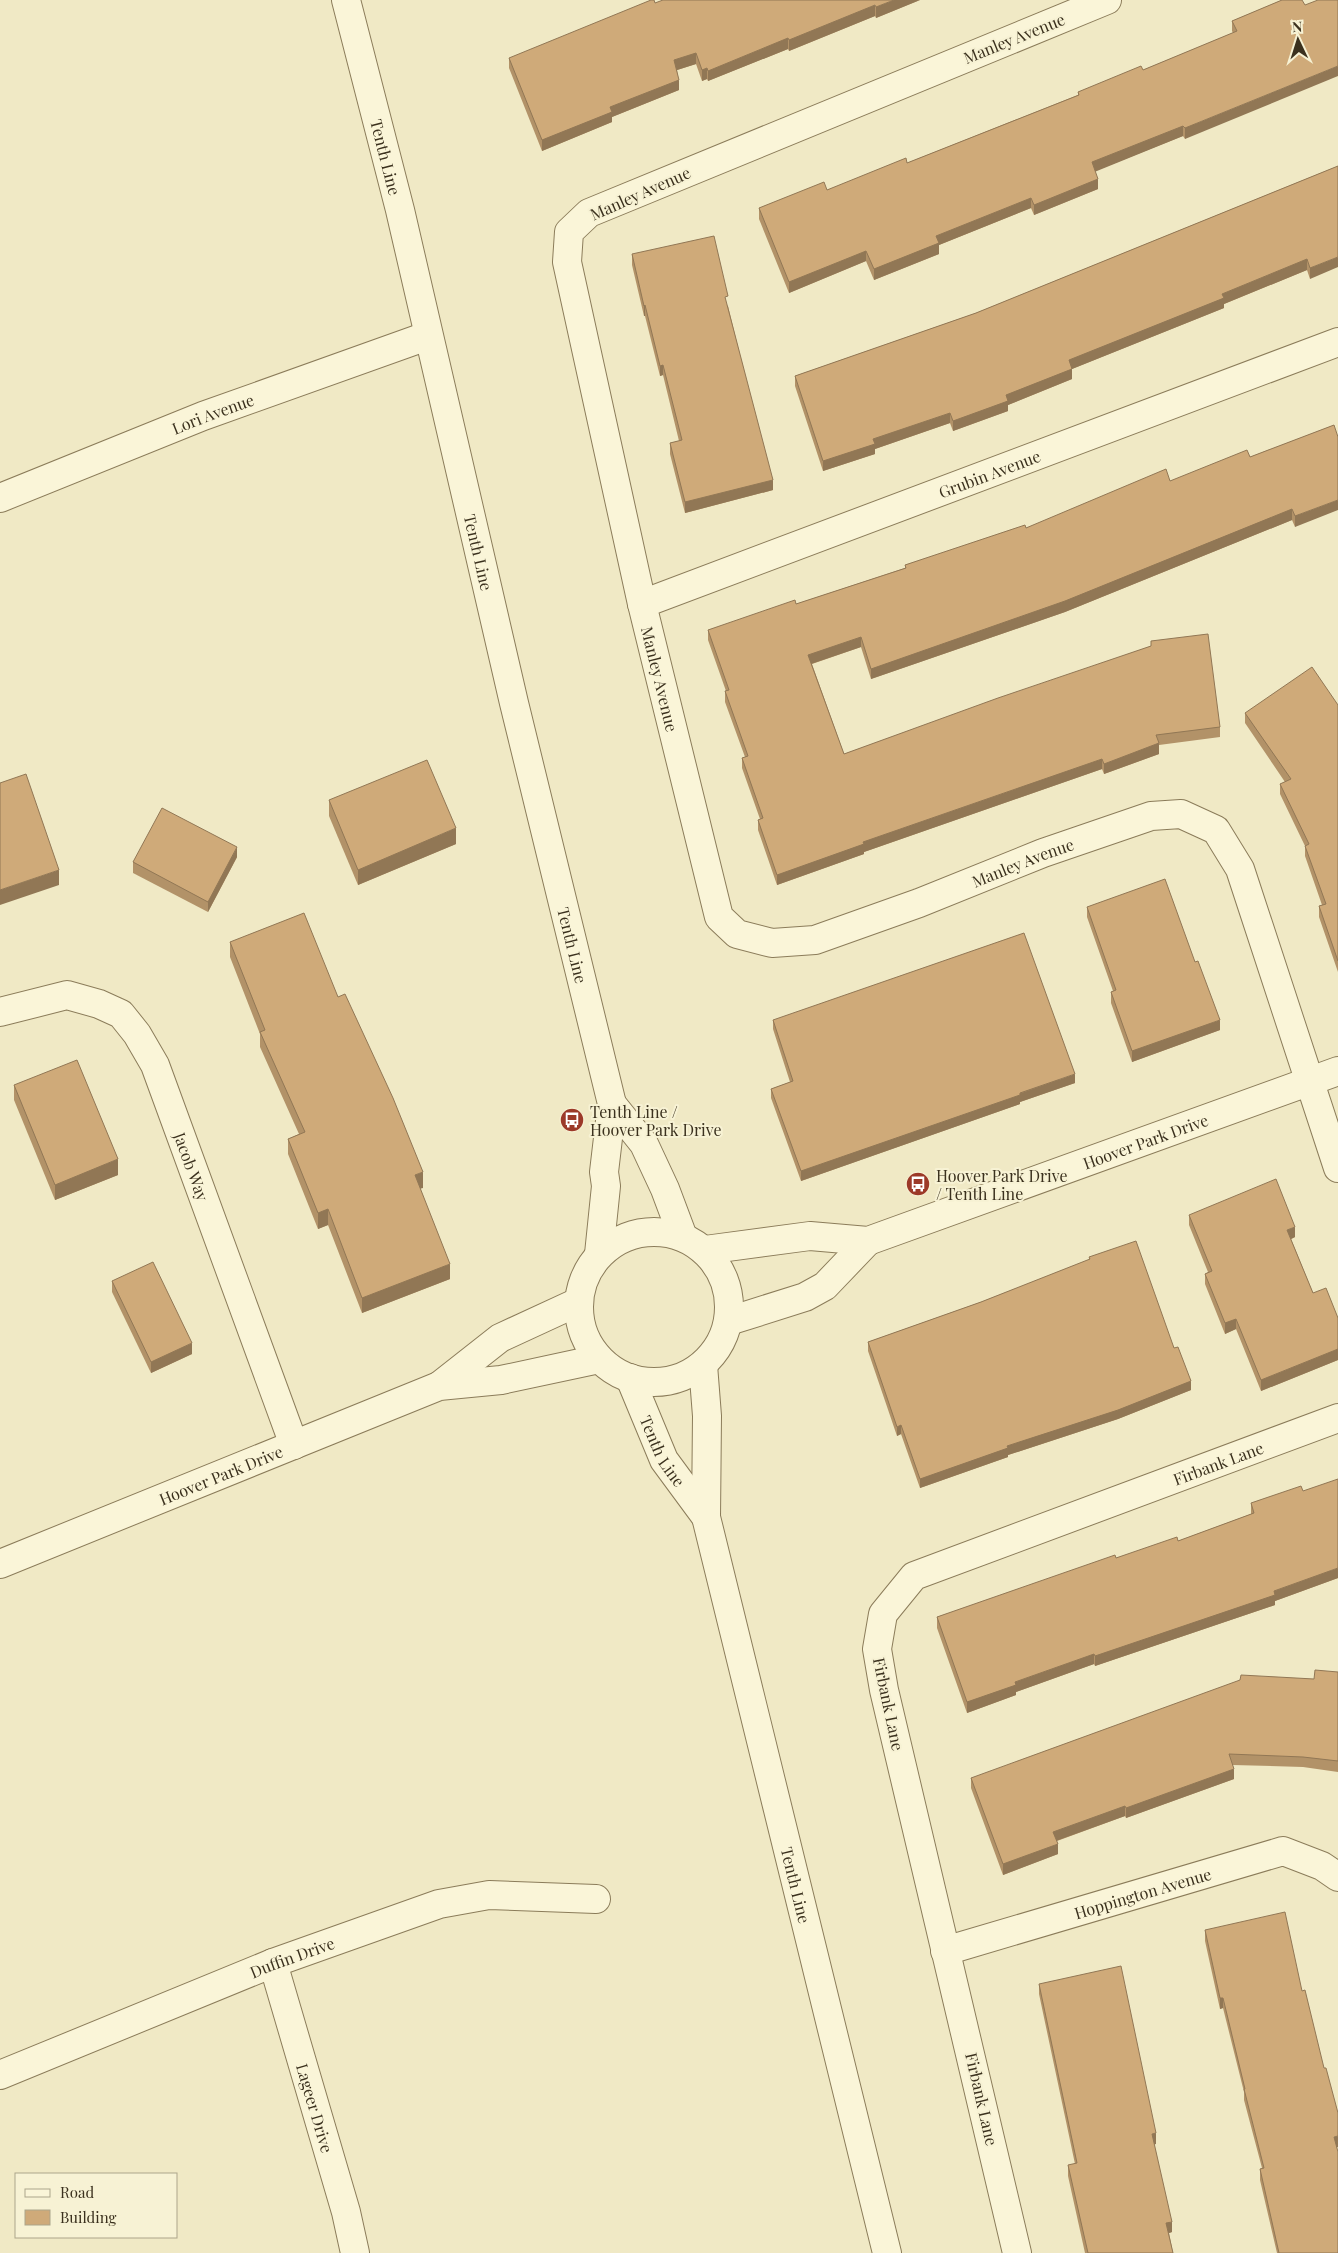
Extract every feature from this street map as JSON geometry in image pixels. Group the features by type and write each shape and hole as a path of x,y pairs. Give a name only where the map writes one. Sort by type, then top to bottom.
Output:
{"street":[{"name":"Tenth Line","path":"346,0 400,210 427,336 612,1104 604,1172 606,1186 599,1254"},
{"name":"Manley Avenue","path":"1107,0 589,213 569,232 567,262 642,604 719,917 738,934 772,943 815,940 918,904 1061,847 1151,816 1181,814 1216,830 1240,869 1338,1168"},
{"name":"Lori Avenue","path":"0,498 203,416 427,336"},
{"name":"Grubin Avenue","path":"642,604 1338,342"},
{"name":"Jacob Way","path":"0,1012 67,995 99,1004 121,1014 138,1034 155,1065 294,1445"},
{"name":"Hoover Park Drive","path":"694,1243 810,1236 868,1241 1338,1071"},
{"name":"Tenth Line","path":"612,1104 644,1144 694,1243"},
{"path":"661,1231 694,1243 721,1270 730,1295 729,1321 720,1345 703,1365 681,1378 655,1382 630,1378 611,1369 598,1359 586,1340 580,1322 578,1302 588,1269 599,1254 617,1241 639,1233 661,1231"},
{"name":"Hoover Park Drive","path":"729,1321 805,1297 825,1286 868,1241"},
{"name":"Hoover Park Drive","path":"440,1386 500,1338 578,1302"},
{"name":"Hoover Park Drive","path":"0,1564 440,1386 501,1380 598,1359"},
{"name":"Tenth Line","path":"703,1365 707,1416 706,1517 887,2253"},
{"name":"Tenth Line","path":"630,1378 660,1452 706,1517"},
{"name":"Firbank Lane","path":"1017,2253 883,1682 877,1650 883,1614 914,1576 1338,1418"},
{"name":"Hoppington Avenue","path":"945,1951 1283,1851 1322,1866 1338,1877"},
{"name":"Duffin Drive","path":"0,2075 273,1963 439,1904 490,1895 596,1899"},
{"name":"Lageer Drive","path":"273,1963 346,2212 355,2253"}],"building":[{"path":"654,0 655,3 663,0 894,0 876,7 875,5 789,40 788,38 708,71 707,68 702,70 696,53 674,60 679,80 610,107 612,112 542,140 509,58"},
{"path":"1282,0 1302,0 1305,5 1318,0 1338,0 1338,66 1185,128 1183,126 1092,162 1098,179 1034,205 1031,198 936,236 939,243 874,269 866,251 789,282 759,208 824,182 827,190 906,158 907,163 1079,95 1078,92 1141,66 1143,70 1237,31 1232,21"},
{"path":"1338,166 1338,257 1310,268 1307,259 1222,294 1224,298 1069,360 1072,369 1006,395 1008,401 953,421 950,413 873,439 875,444 823,461 795,376 976,313"},
{"path":"714,236 728,296 725,297 773,480 685,502 670,443 682,440 663,365 660,366 632,254"},
{"path":"1334,425 1338,437 1338,500 1295,516 1292,509 1065,601 871,669 861,637 808,655 844,754 998,698 1151,646 1151,641 1208,634 1220,727 1156,735 1159,743 1104,764 1102,759 863,842 864,844 777,875 758,820 763,818 742,758 748,756 725,691 729,690 708,630 795,600 796,604 906,568 905,565 1025,525 1026,528 1166,469 1170,481 1247,450 1250,457"},
{"path":"1312,667 1338,705 1338,961 1319,906 1326,904 1305,846 1309,844 1280,784 1291,779 1245,713"},
{"path":"427,760 456,828 358,870 329,800"},
{"path":"26,774 59,870 0,890 0,783"},
{"path":"162,808 237,847 208,902 133,862"},
{"path":"1165,879 1195,962 1198,961 1220,1020 1132,1051 1111,992 1116,990 1087,907"},
{"path":"304,913 338,997 345,994 393,1098 423,1172 415,1175 450,1264 362,1298 328,1209 318,1213 288,1139 305,1132 260,1032 265,1030 230,942"},
{"path":"1024,933 1075,1074 801,1171 771,1089 793,1081 773,1020"},
{"path":"77,1060 118,1159 55,1185 14,1085"},
{"path":"1276,1179 1295,1227 1287,1230 1313,1293 1326,1288 1338,1318 1338,1349 1261,1380 1236,1319 1225,1323 1205,1274 1212,1271 1189,1215"},
{"path":"1136,1241 1174,1348 1178,1347 1191,1381 1118,1410 1007,1446 1008,1448 920,1479 901,1425 897,1427 868,1342 981,1302 1090,1259 1089,1257"},
{"path":"153,1262 192,1343 151,1362 112,1281"},
{"path":"1338,1479 1338,1568 1274,1591 1275,1595 1095,1656 1094,1654 1015,1682 1016,1685 967,1702 937,1617 1115,1555 1116,1558 1177,1537 1178,1541 1254,1513 1251,1503 1301,1486 1303,1491"},
{"path":"1315,1670 1338,1672 1338,1761 1303,1757 1229,1754 1234,1769 1053,1832 1058,1844 1003,1864 971,1778 1240,1680 1241,1675 1314,1679"},
{"path":"1285,1912 1302,1991 1305,1990 1324,2068 1326,2068 1338,2113 1338,2136 1334,2137 1338,2152 1338,2253 1279,2253 1260,2169 1264,2168 1223,1998 1220,1998 1205,1930"},
{"path":"1121,1966 1156,2133 1152,2134 1172,2222 1166,2223 1173,2253 1088,2253 1068,2165 1077,2163 1039,1984"}],"place":[{"name":"Tenth Line / Hoover Park Drive","path":"572,1120"},
{"name":"Hoover Park Drive / Tenth Line","path":"918,1184"}]}
